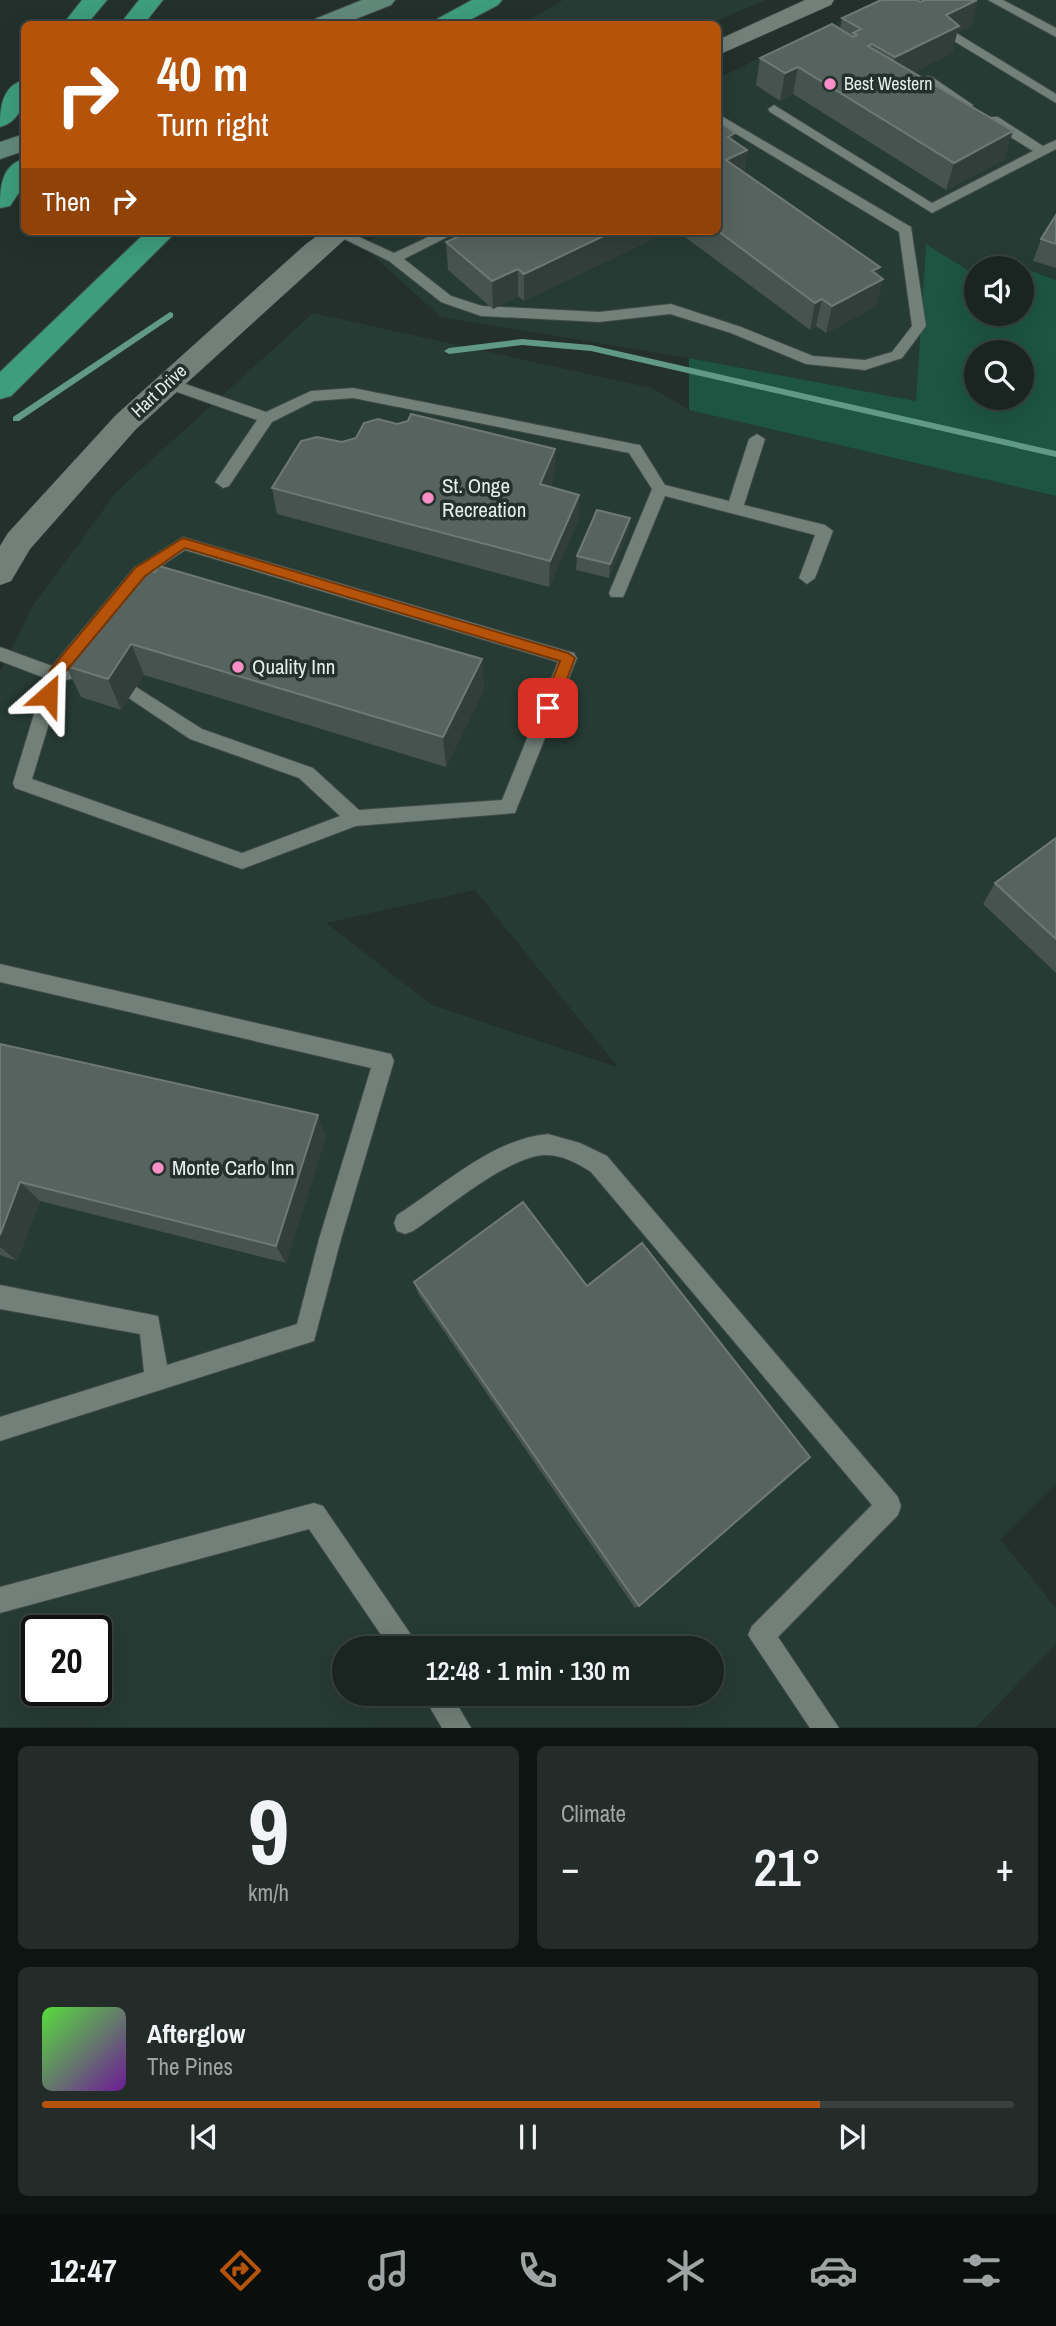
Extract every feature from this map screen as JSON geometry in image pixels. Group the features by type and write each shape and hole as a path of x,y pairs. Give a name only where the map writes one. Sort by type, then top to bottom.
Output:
{"highway":[{"path":"78,21 95,0"},
{"path":"134,21 151,0"},
{"path":"451,21 490,0"},
{"path":"0,119 21,93"},
{"path":"0,200 21,171"},
{"path":"0,389 159,235"}],"main road":[{"path":"330,21 383,0"},
{"path":"0,151 21,143"}],"street":[{"path":"721,47 823,0"},
{"name":"Hart Drive","path":"0,573 19,541 126,422 315,250 336,235"}],"lane":[{"path":"994,0 1056,33"},
{"path":"954,36 1056,99"},
{"path":"928,80 1042,151"},
{"path":"774,110 932,209 1056,144"},
{"path":"346,235 394,258 446,299 481,311 599,317 671,309 736,330 811,362 864,365 897,355 919,326 906,230 721,120"},
{"path":"394,258 443,235"},
{"path":"167,383 267,418"},
{"path":"223,482 267,418 311,396 353,393 634,449 660,489 825,531 807,578"},
{"path":"735,509 757,439"},
{"path":"617,593 660,489"},
{"path":"183,543 568,658 508,807 355,818 242,861 22,783 55,674 140,572 183,543"},
{"path":"0,654 55,674 82,675"},
{"path":"133,692 196,734 306,774 355,818"},
{"path":"0,973 384,1061 330,1239 306,1334 0,1429"},
{"path":"405,1223 516,1149 542,1144 575,1149 599,1164 889,1506 761,1635 826,1727"},
{"path":"0,1297 150,1324 157,1380"},
{"path":"0,1601 314,1515 397,1636"},
{"path":"443,1706 458,1727"}],"shaded area":[{"path":"563,0 766,0 716,21 527,21"},
{"path":"883,0 1056,0 1056,280 1034,272 1034,256 964,256 964,268 926,244 916,401 689,358 441,317 361,245 382,235 721,235 721,77"},
{"path":"313,313 652,388 689,410 1056,496 1056,1483 1000,1539 1056,1608 1056,1644 976,1727 0,1727 0,672 32,607 117,491","holes":["475,890 617,1066 432,1005 326,923"]}],"green space":[{"path":"926,244 964,268 964,326 1034,326 1034,272 1056,280 1056,496 689,410 689,358 916,401"}],"building":[{"path":"881,0 977,0 946,15 959,26 895,57 872,44 868,46 1013,131 954,163 798,67 785,73 760,58 832,24 853,37 857,35 853,33 861,29 842,18"},
{"path":"721,123 735,133 728,137 747,150 726,160 880,267 872,271 883,279 832,306 822,299 815,303 721,233"},
{"path":"1056,215 1056,244 1041,239"},
{"path":"461,235 606,235 524,274 518,269 492,281 446,242"},
{"path":"411,414 555,449 540,484 579,495 550,561 272,488 301,441 317,437 342,442 356,438 364,423 378,419 397,424 408,421"},
{"path":"597,510 630,518 610,564 577,556"},
{"path":"159,566 482,659 443,737 131,644 108,679 66,666 136,567 155,572"},
{"path":"1056,838 1056,939 995,883"},
{"name":"Monte Carlo Inn","path":"0,1044 318,1115 276,1246 20,1182 0,1235"},
{"path":"523,1202 587,1286 642,1243 810,1457 639,1606 414,1282"}],"waterway":[{"path":"16,419 170,315"},
{"path":"449,351 522,342 591,348 1056,454"}],"place":[{"name":"Best Western","path":"830,84"},
{"name":"St. Onge Recreation","path":"428,498"},
{"name":"Quality Inn","path":"238,667"},
{"name":"Monte Carlo Inn","path":"158,1168"}],"route":[{"path":"48,695 55,674 140,572 183,543 568,658 548,708"}]}
